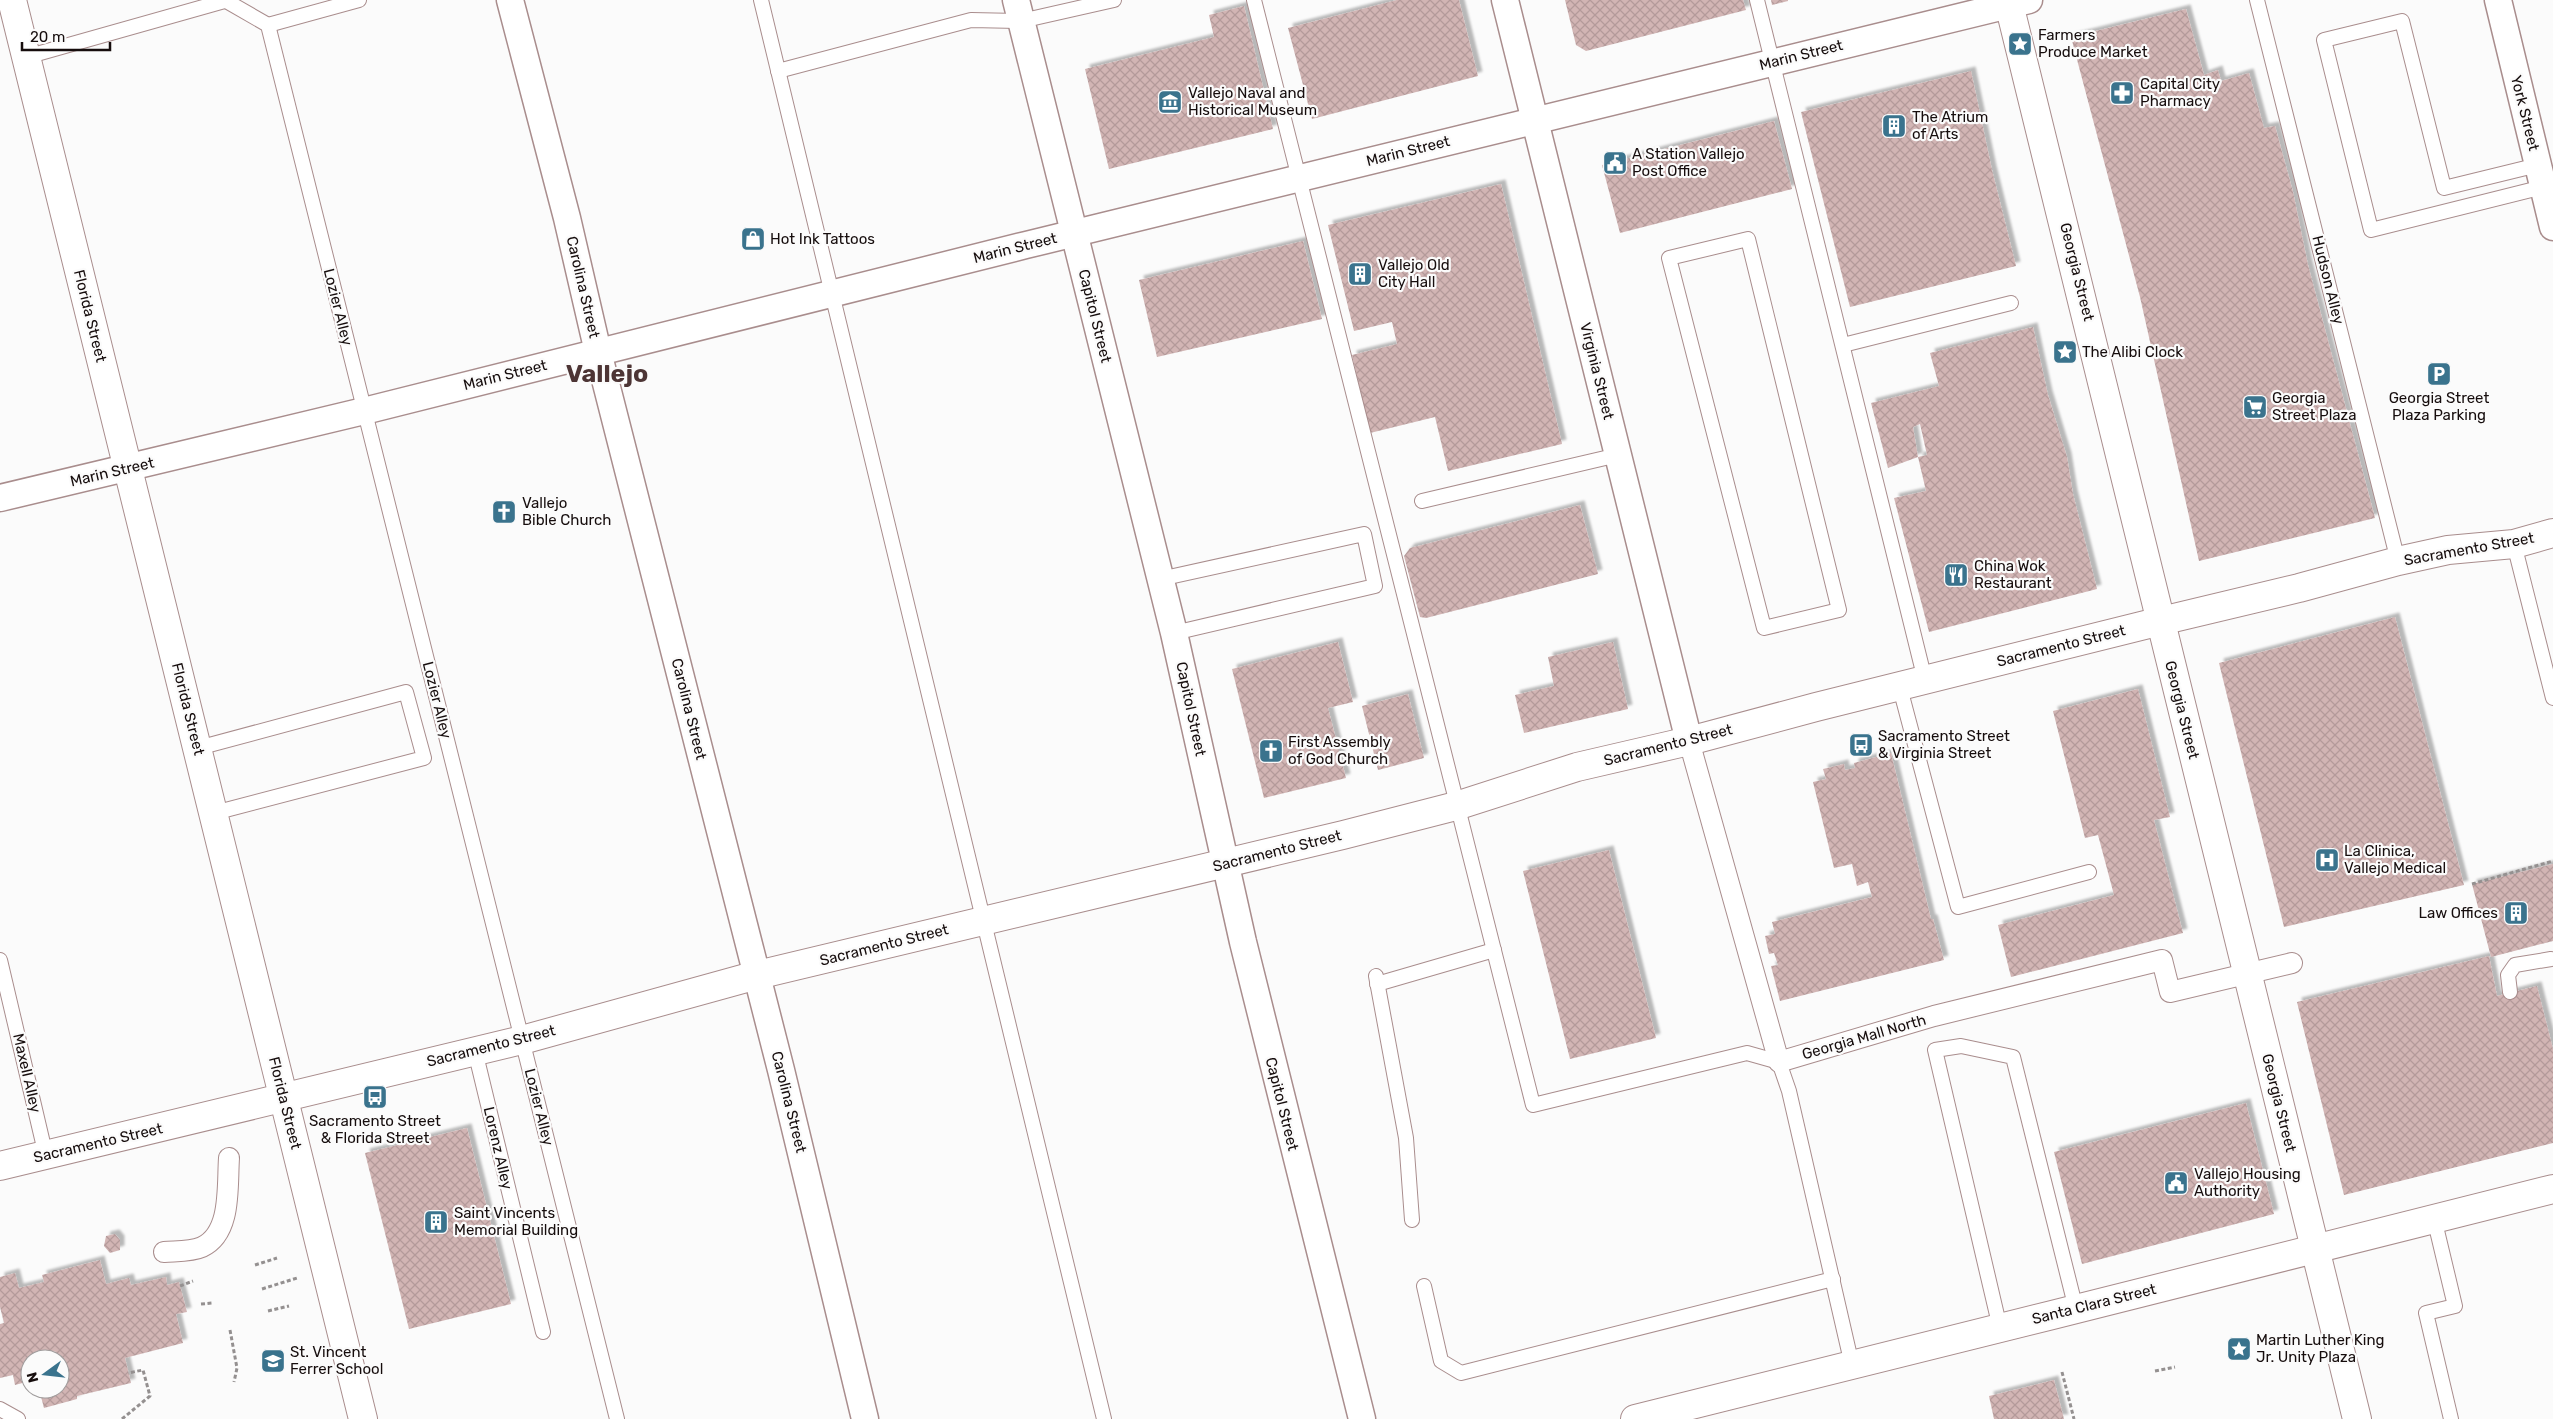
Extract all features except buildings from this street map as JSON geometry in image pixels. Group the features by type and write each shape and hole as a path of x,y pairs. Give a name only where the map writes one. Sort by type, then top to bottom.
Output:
{"main road":[{"name":"Florida Street","path":"12,0 363,1419"},
{"name":"Georgia Street","path":"2015,2 2161,621 2314,1248 2358,1419"},
{"name":"Sacramento Street","path":"0,1166 522,1040 757,975 1155,878 1225,864 1456,806 1577,767 1690,741 1816,707 2299,588 2398,561 2448,550 2514,544 2553,533"},
{"name":"Santa Clara Street","path":"1635,1419 2553,1189"}],"street":[{"name":"Carolina Street","path":"510,0 567,218 598,352 757,975 865,1419"},
{"name":"Virginia Street","path":"1506,0 1690,741"},
{"name":"York Street","path":"2498,0 2553,227"},
{"name":"Marin Street","path":"0,498 128,469 364,411 1074,233 2015,2"},
{"name":"Capitol Street","path":"1018,11 1174,633 1225,864 1362,1419"},
{"path":"1690,741 1779,1062"},
{"name":"Georgia Mall North","path":"1779,1062 1934,1016 2162,960 2170,992 2248,975"},
{"path":"2248,975 2292,963"},
{"path":"164,1252 202,1247 213,1240 222,1228 229,1158"}],"lane":[{"path":"26,57 228,1 268,25 359,0"},
{"path":"761,0 1104,1419"},
{"path":"778,71 971,20 1018,11 1114,0"},
{"path":"1254,0 1533,1105 1747,1053 1779,1062 1791,1100 1852,1365"},
{"path":"1757,0 1843,345 1958,907 2089,872"},
{"name":"Hudson Alley","path":"2256,0 2398,561"},
{"path":"2402,21 2444,188 2540,176 2371,230 2324,40 2402,21"},
{"name":"Lozier Alley","path":"268,25 617,1419"},
{"path":"1748,239 1839,610 1764,628 1723,472 1669,258 1748,239"},
{"path":"1843,345 2011,303"},
{"path":"1422,501 1618,455"},
{"path":"1160,579 1364,534 1375,586 1174,633"},
{"path":"2514,544 2553,698"},
{"path":"198,748 406,692 424,758 214,813"},
{"path":"1412,1220 1406,1138 1376,980 1494,950"},
{"name":"Maxell Alley","path":"0,960 46,1156"},
{"path":"2510,992 2508,975 2515,965 2552,961"},
{"path":"2000,1328 1935,1050 1961,1046 2013,1057 2076,1309"},
{"name":"Lorenz Alley","path":"475,1051 542,1332"},
{"path":"2434,1218 2455,1306 2426,1313 2451,1419"},
{"path":"1424,1286 1441,1362 1461,1373 1832,1279"},
{"path":"0,1408 18,1419"}],"path":[{"path":"2472,884 2553,860"},
{"path":"255,1265 277,1258"},
{"path":"262,1288 297,1278"},
{"path":"180,1286 193,1281"},
{"path":"201,1304 212,1303"},
{"path":"268,1311 289,1306"},
{"path":"230,1330 237,1368 234,1382"},
{"path":"2155,1371 2175,1367"},
{"path":"122,1419 150,1396 143,1370 128,1373"},
{"path":"2062,1372 2074,1419"}],"place":[{"name":"Farmers Produce Market","path":"2020,44"},
{"name":"Capital City Pharmacy","path":"2122,93"},
{"name":"Vallejo Naval and Historical Museum","path":"1170,102"},
{"name":"The Atrium of Arts","path":"1894,126"},
{"name":"A Station Vallejo Post Office","path":"1615,163"},
{"name":"Hot Ink Tattoos","path":"753,239"},
{"name":"Vallejo Old City Hall","path":"1360,274"},
{"name":"The Alibi Clock","path":"2065,352"},
{"name":"Georgia Street Plaza Parking","path":"2439,374"},
{"name":"Georgia Street Plaza","path":"2255,407"},
{"name":"Vallejo Bible Church","path":"504,512"},
{"name":"China Wok Restaurant","path":"1956,575"},
{"name":"Sacramento Street & Virginia Street","path":"1861,745"},
{"name":"First Assembly of God Church","path":"1271,751"},
{"name":"La Clinica, Vallejo Medical","path":"2327,860"},
{"name":"Law Offices","path":"2516,913"},
{"name":"Sacramento Street & Florida Street","path":"375,1097"},
{"name":"Vallejo Housing Authority","path":"2176,1183"},
{"name":"Saint Vincents Memorial Building","path":"436,1222"},
{"name":"Martin Luther King Jr. Unity Plaza","path":"2239,1349"},
{"name":"St. Vincent Ferrer School","path":"273,1361"}],"district":[{"name":"Vallejo","path":"607,373"}]}
